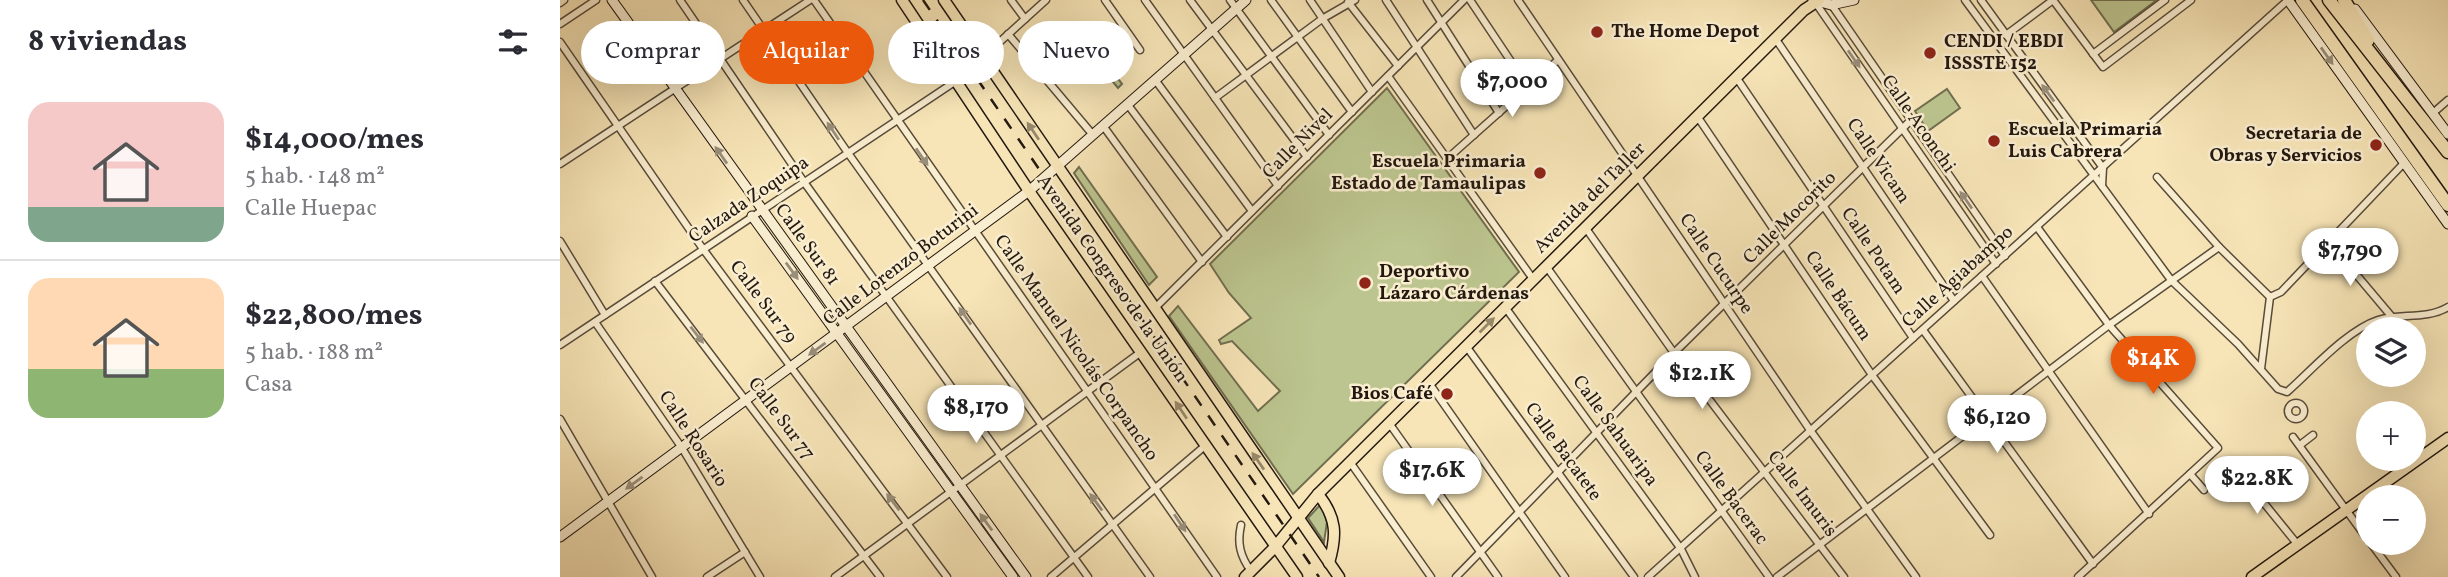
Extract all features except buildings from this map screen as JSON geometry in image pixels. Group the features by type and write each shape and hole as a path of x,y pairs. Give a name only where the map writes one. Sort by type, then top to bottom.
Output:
{"highway":[{"path":"2302,0 2448,205"},
{"path":"2329,0 2389,72 2448,152"},
{"path":"2346,0 2389,72"}],"main road":[{"name":"Calle Sur 81","path":"612,0 837,334 1026,577"},
{"name":"Avenida Congreso de la Unión","path":"902,0 916,21"},
{"name":"Avenida Congreso de la Unión","path":"944,0 958,21"},
{"name":"Calle Lorenzo Boturini","path":"560,537 1029,191 1246,0"},
{"path":"1816,1 1854,0"},
{"path":"2288,0 2448,224"},
{"path":"2346,0 2448,134"},
{"name":"Avenida del Taller","path":"1248,574 1275,547 1297,517 1350,462 1736,77 1816,1"},
{"name":"Avenida Congreso de la Unión","path":"958,84 1029,191 1297,577"},
{"name":"Avenida Congreso de la Unión","path":"1000,84 1339,577"},
{"name":"Calle Sur 81","path":"756,213 846,327 1013,577"},
{"path":"2252,577 2448,438"},
{"path":"1318,495 1334,520 1335,539 1329,563"}],"street":[{"path":"560,24 596,0"},
{"path":"680,0 694,21"},
{"path":"743,0 758,21"},
{"path":"778,21 812,0"},
{"name":"Calle Manuel Nicolás Corpancho","path":"812,0 1217,577"},
{"path":"1011,0 1025,19"},
{"path":"1004,38 1046,0"},
{"path":"1105,0 1140,50"},
{"path":"1146,0 1278,186"},
{"path":"1189,0 1307,157"},
{"path":"1230,0 1329,135"},
{"path":"1270,0 1352,112"},
{"path":"1310,0 1372,92"},
{"path":"1386,0 1474,135"},
{"path":"1427,0 1499,113"},
{"name":"Calle Nivel","path":"1154,310 1464,0"},
{"path":"1470,0 1528,87"},
{"name":"Calle Cucurpe","path":"1518,0 1810,430 1916,577"},
{"path":"1965,0 2171,280 2278,389 2287,392 2295,402"},
{"path":"1981,0 2103,168 2102,186"},
{"path":"2006,35 2053,0 2102,67 2191,0"},
{"path":"2093,54 2165,0"},
{"name":"Calle Agiabampo","path":"1648,577 2288,0"},
{"path":"1215,98 1271,55 1350,1 1398,66"},
{"name":"Calle Aconchi","path":"1816,1 1996,264"},
{"name":"Calle Aconchi","path":"1829,2 2005,256"},
{"path":"2141,18 2150,31"},
{"path":"1008,34 1093,135"},
{"name":"Calle Vicam","path":"1776,38 1954,301"},
{"name":"Calle Sur 79","path":"560,42 703,249 947,577"},
{"path":"1448,159 1558,60"},
{"path":"725,66 804,182 1088,577"},
{"path":"2023,79 2033,72"},
{"path":"1388,76 1533,279"},
{"name":"Calle Potam","path":"1736,77 1913,338"},
{"path":"1156,81 1252,211"},
{"path":"560,164 682,84"},
{"path":"801,84 1150,577"},
{"name":"Calzada Zoquipa","path":"560,345 952,84"},
{"path":"2433,113 2448,100"},
{"path":"1128,105 1227,237"},
{"name":"Calle Bácum","path":"1697,116 1872,375 1990,535"},
{"name":"Calle Mocorito","path":"1456,577 1674,353 1725,306 1823,205 1911,120"},
{"path":"1104,127 1202,262"},
{"path":"2270,298 2281,292 2404,163"},
{"path":"2157,177 2219,247 2270,298"},
{"name":"Calle Imuris","path":"1585,227 1674,353 1844,577"},
{"path":"2037,227 2109,325 2218,448 2078,577"},
{"path":"560,241 605,314"},
{"path":"2328,241 2392,317 2427,315 2448,307"},
{"path":"1777,577 2109,325 2219,247"},
{"name":"Calle Bacerac","path":"1546,266 1769,577"},
{"path":"1982,276 2149,514"},
{"name":"Calle Sur 77","path":"655,281 880,577"},
{"path":"2261,369 2270,298"},
{"name":"Calle Sahuaripa","path":"1505,307 1681,549 1695,577"},
{"name":"Calle Rosario","path":"595,321 682,448 760,577"},
{"path":"1923,330 2093,564"},
{"path":"2287,392 2356,332"},
{"name":"Calle Bacatete","path":"1466,346 1634,577"},
{"path":"835,577 1141,351"},
{"path":"1429,383 1565,577"},
{"path":"560,419 652,577"},
{"path":"1389,423 1498,577"},
{"path":"2300,445 2313,435"},
{"path":"2293,437 2356,523"},
{"path":"1051,577 1206,445"},
{"path":"1350,462 1431,577"},
{"path":"2238,471 2298,545"},
{"path":"2190,474 2204,490"},
{"path":"1241,525 1239,545 1248,574"},
{"path":"707,577 745,552"},
{"path":"2380,555 2396,577"}],"green space":[{"path":"2091,0 2157,0 2114,32"},
{"name":"Deportivo Lázaro Cárdenas","path":"1387,88 1519,272 1293,494 1169,316 1178,306 1258,411 1280,391 1232,341 1221,344 1219,340 1251,318 1229,293 1210,264"},
{"path":"1947,89 1960,108 1928,131 1915,111"},
{"path":"1079,167 1157,277 1149,285 1074,173"},
{"path":"1321,504 1327,522 1324,542 1308,518"}],"railway":[{"path":"923,0 1319,577"}],"place":[{"name":"The Home Depot","path":"1597,32"},
{"name":"CENDI / EBDI ISSSTE 152","path":"1930,53"},
{"name":"Escuela Primaria Luis Cabrera","path":"1994,141"},
{"name":"Secretaria de Obras y Servicios","path":"2376,145"},
{"name":"Escuela Primaria Estado de Tamaulipas","path":"1540,173"},
{"name":"Deportivo Lázaro Cárdenas","path":"1365,283"},
{"name":"Bios Café","path":"1447,394"}]}
